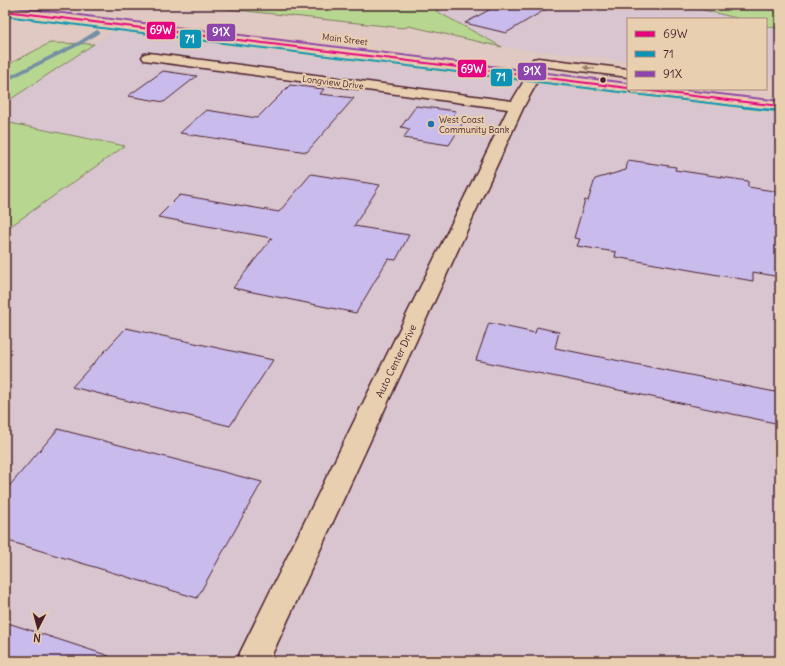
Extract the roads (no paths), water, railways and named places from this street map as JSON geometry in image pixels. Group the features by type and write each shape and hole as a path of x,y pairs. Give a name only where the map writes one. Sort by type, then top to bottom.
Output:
{"main road":[{"name":"Main Street","path":"62,5 537,70 627,88"},
{"name":"Main Street","path":"5,11 537,70 627,73"},
{"name":"Longview Drive","path":"149,57 517,106"},
{"name":"Auto Center Drive","path":"252,661 468,212 517,106 537,70"},
{"path":"767,89 780,91"},
{"path":"643,90 780,106"}],"waterway":[{"path":"142,9 148,5"},
{"path":"5,80 80,43 97,32"}],"place":[{"name":"West Coast Community Bank","path":"431,124"}]}
